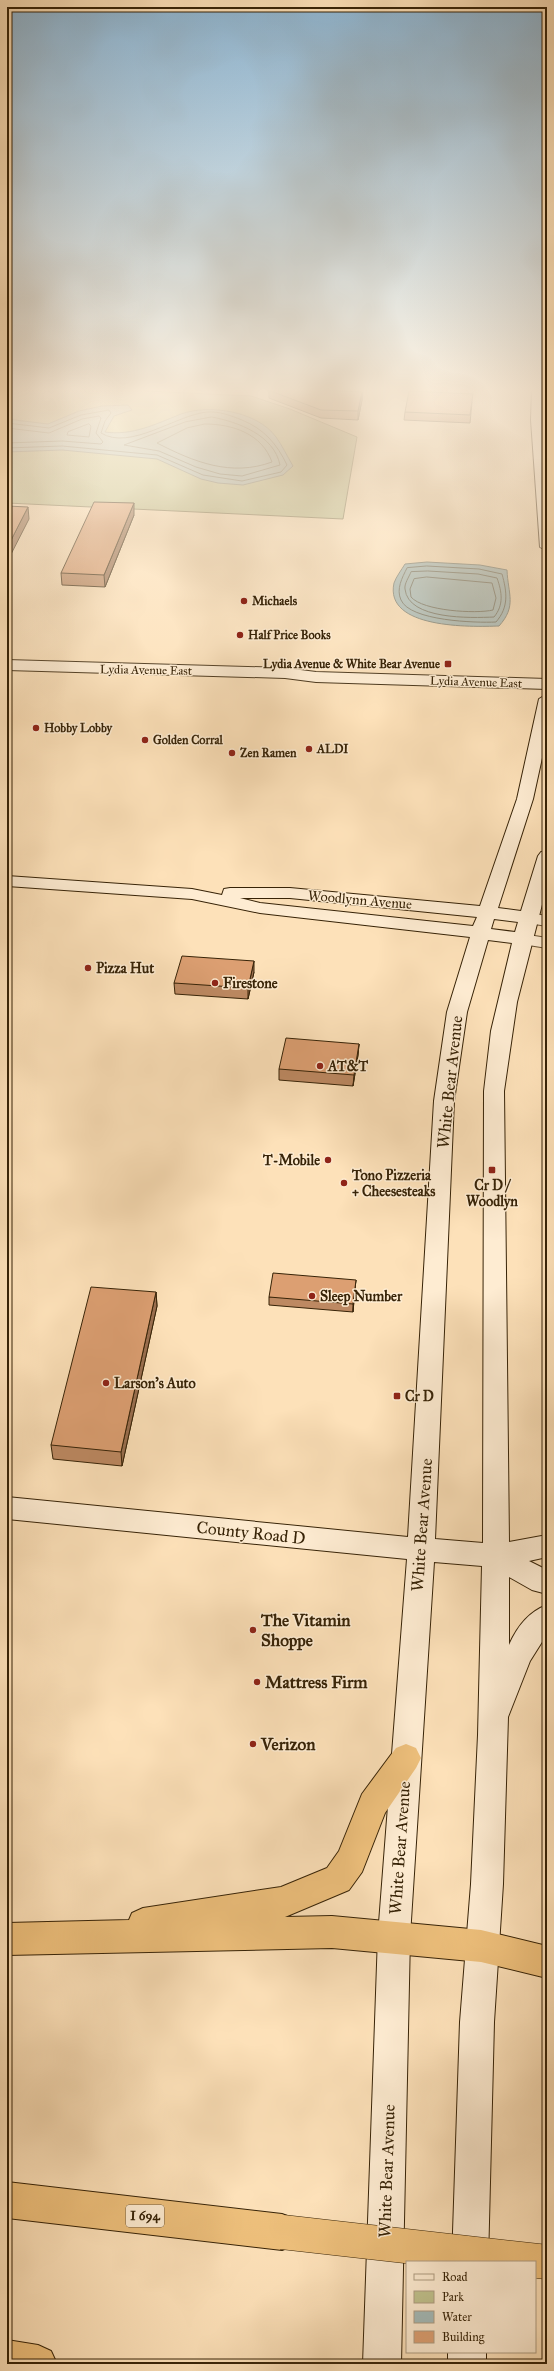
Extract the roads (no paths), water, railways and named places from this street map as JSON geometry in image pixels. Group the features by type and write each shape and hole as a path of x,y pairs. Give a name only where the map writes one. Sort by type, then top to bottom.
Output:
{"highway":[{"path":"55,1938 282,1903 338,1879 351,1861 373,1804 406,1758"},
{"path":"7,1939 332,1932 394,1936 481,1946 547,1962"},
{"name":"I 694","path":"7,2200 547,2262"},
{"path":"7,2359 38,2364"}],"main road":[{"path":"543,500 547,547"},
{"name":"Lydia Avenue East","path":"7,664 285,673 316,677 547,684"},
{"name":"Lydia Avenue East","path":"285,673 338,668 547,670"},
{"name":"White Bear Avenue","path":"382,2364 394,1936 421,1548 444,1101 457,1012 482,922 525,799 547,699"},
{"path":"470,2261 481,1946 487,1884 493,1719 496,1556 494,1091 497,1050 506,1000 525,928 547,856"},
{"name":"Woodlynn Avenue","path":"7,881 192,894 260,908 482,922 525,928"},
{"name":"County Road D","path":"7,1508 327,1541 421,1548 496,1556 547,1546"},
{"name":"County Road D","path":"496,1556 542,1582 547,1582"},
{"path":"493,1719 527,1637 536,1625 547,1617"},
{"path":"467,2353 467,2364"}],"street":[{"path":"525,928 547,921"},
{"path":"525,928 547,943"}],"water":[{"path":"427,562 480,565 507,570 510,606 505,619 499,626 451,625 415,617 402,609 394,598 394,583 396,578 405,564"}],"place":[{"name":"Michaels","path":"244,601"},
{"name":"Half Price Books","path":"240,635"},
{"name":"Lydia Avenue & White Bear Avenue","path":"448,664"},
{"name":"Hobby Lobby","path":"36,728"},
{"name":"Golden Corral","path":"145,740"},
{"name":"ALDI","path":"309,749"},
{"name":"Zen Ramen","path":"232,753"},
{"name":"Pizza Hut","path":"88,968"},
{"name":"Firestone","path":"215,983"},
{"name":"AT&T","path":"320,1066"},
{"name":"T-Mobile","path":"328,1160"},
{"name":"Cr D / Woodlyn","path":"492,1170"},
{"name":"Tono Pizzeria + Cheesesteaks","path":"344,1183"},
{"name":"Sleep Number","path":"312,1296"},
{"name":"Larson's Auto","path":"106,1383"},
{"name":"Cr D","path":"397,1396"},
{"name":"The Vitamin Shoppe","path":"253,1630"},
{"name":"Mattress Firm","path":"257,1682"},
{"name":"Verizon","path":"253,1744"}]}
